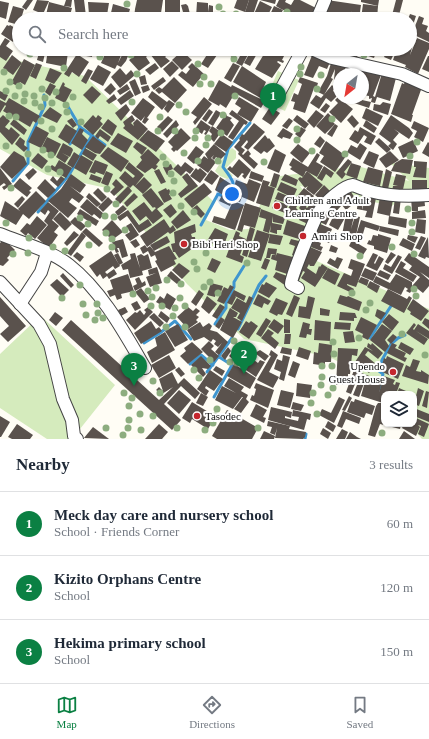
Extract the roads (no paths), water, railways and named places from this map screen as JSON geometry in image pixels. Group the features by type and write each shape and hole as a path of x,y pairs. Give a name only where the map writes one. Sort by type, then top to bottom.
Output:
{"street":[{"path":"320,12 325,0"},
{"path":"274,102 299,56"},
{"path":"328,56 402,74 429,86"},
{"path":"298,288 291,284 292,274 310,236 314,220 320,209 347,187 353,184 364,190 394,196 429,195"},
{"path":"0,234 48,253 69,265 104,301 144,368"},
{"path":"20,304 41,272 48,253"},
{"path":"0,282 39,324 50,344 63,399 72,420 74,436 77,439"}],"waterway":[{"path":"13,181 28,163 28,142 45,105 44,95"},
{"path":"67,105 80,127 105,145"},
{"path":"201,225 218,194 228,198 232,196 234,187 230,177 223,167 228,149 250,123"},
{"path":"70,144 80,127"},
{"path":"38,212 69,175 92,135"},
{"path":"215,324 226,308 226,303 234,287 234,282 244,266"},
{"path":"238,329 259,285 266,276"},
{"path":"370,338 391,306"},
{"path":"144,343 175,321 191,339"},
{"path":"380,389 383,374 379,371 382,360 391,344 398,338 405,335"},
{"path":"207,372 232,338"},
{"path":"190,364 201,355 213,365"},
{"path":"214,397 232,365 219,357"},
{"path":"305,439 306,434"}],"place":[{"name":"Meck day care and nursery school","path":"273,116"},
{"name":"Children and Adult Learning Centre","path":"277,206"},
{"name":"Amiri Shop","path":"303,236"},
{"name":"Bibi Heri Shop","path":"184,244"},
{"name":"Upendo Guest House","path":"393,372"},
{"name":"Kizito Orphans Centre","path":"244,374"},
{"name":"Hekima primary school","path":"134,386"},
{"name":"Tasodec","path":"197,416"}]}
